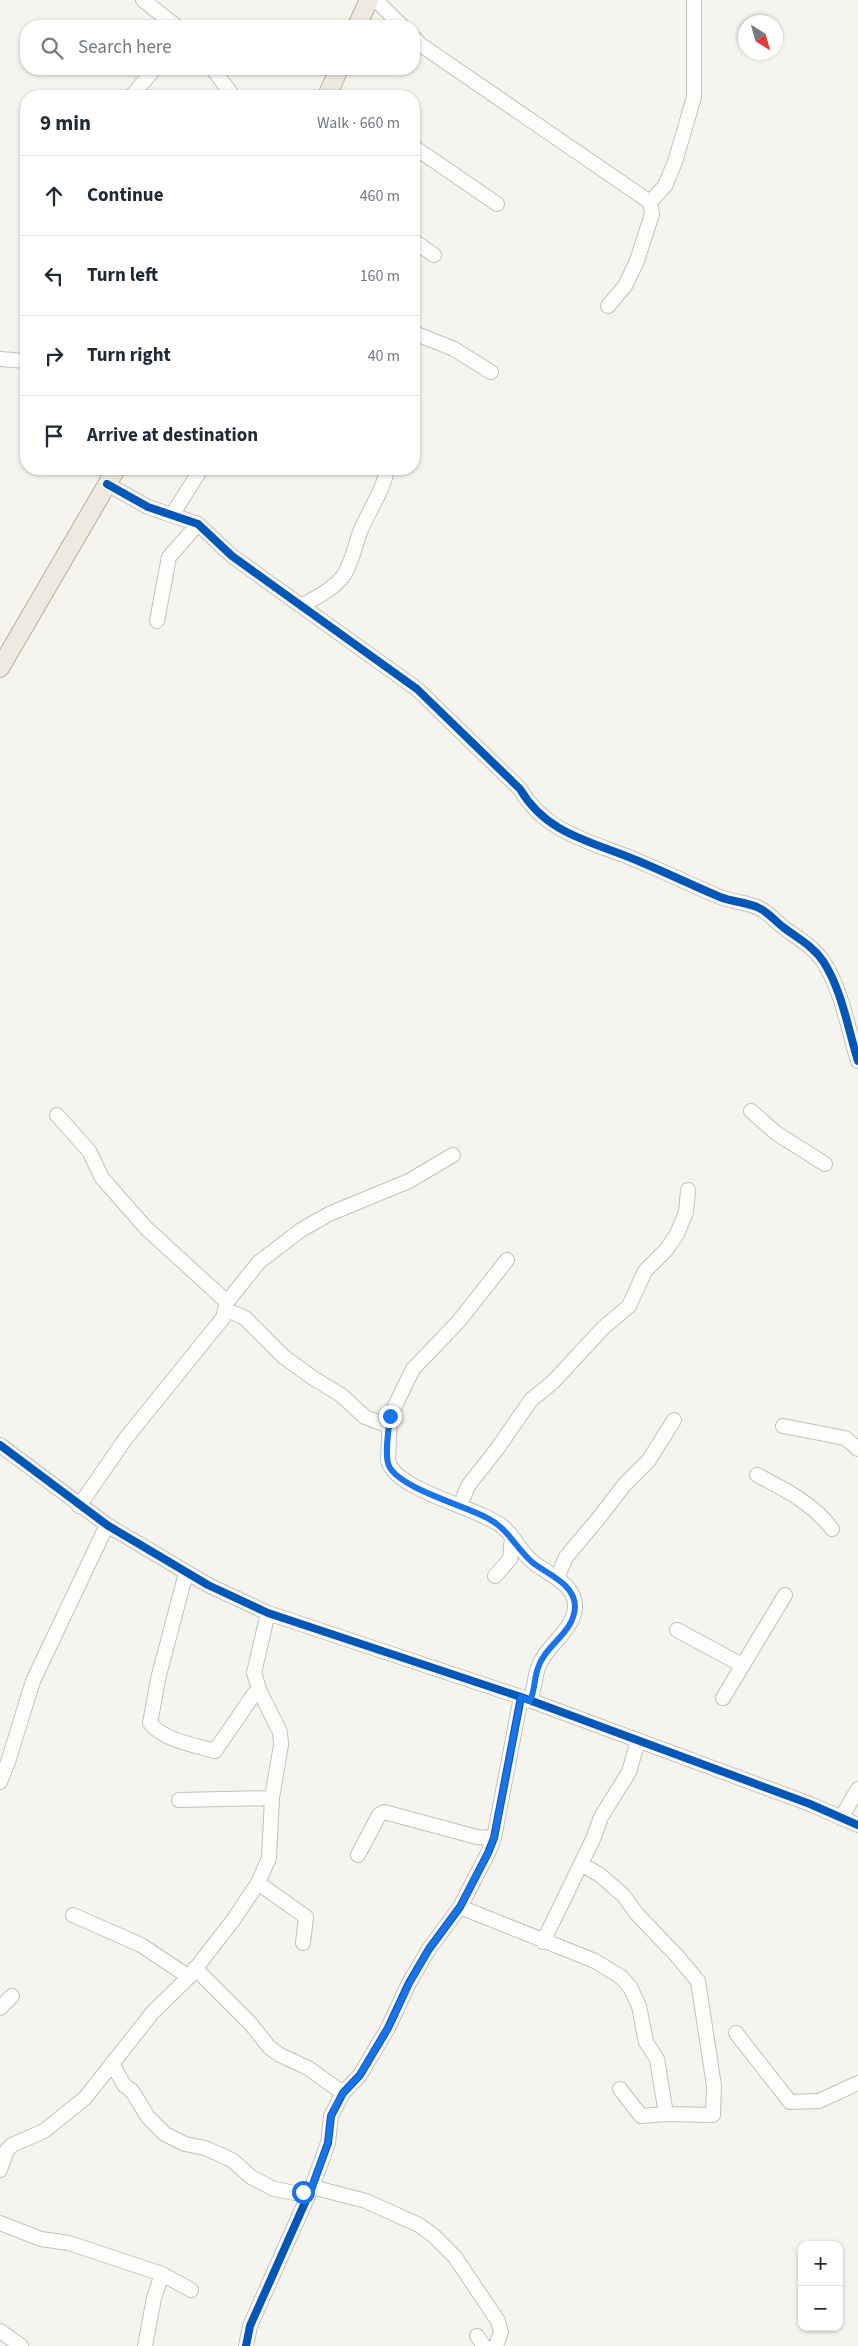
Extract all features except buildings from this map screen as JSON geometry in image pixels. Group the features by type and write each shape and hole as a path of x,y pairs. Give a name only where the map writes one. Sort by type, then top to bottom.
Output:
{"main road":[{"path":"360,20 369,0"},
{"path":"332,90 337,75"},
{"path":"0,668 112,475"}],"street":[{"path":"143,0 168,20"},
{"path":"376,0 396,20"},
{"path":"650,202 665,186 675,162 694,97 694,0"},
{"path":"420,42 518,113 650,202 652,214 637,261 625,286 608,306"},
{"path":"137,90 149,75"},
{"path":"217,75 229,90"},
{"path":"420,151 497,204"},
{"path":"420,245 434,255"},
{"path":"420,335 454,349 491,372"},
{"path":"0,359 20,361"},
{"path":"172,515 197,475"},
{"path":"301,606 328,590 343,576 353,555 360,532 384,485 386,475"},
{"path":"107,484 148,507 198,524 232,556 417,689 520,789 529,805 544,818 573,836 644,863 723,898 759,908 810,947 822,960 832,977 858,1061"},
{"path":"157,621 169,558 198,524"},
{"path":"752,1111 776,1133 825,1164"},
{"path":"56,1115 89,1151 102,1178 146,1228 226,1306 245,1318 284,1357 312,1378 341,1395 365,1417 389,1426"},
{"path":"79,1506 126,1438 223,1318 226,1306 259,1262 301,1230 329,1214 408,1182 453,1155"},
{"path":"460,1506 468,1486 497,1449 531,1400 553,1382 603,1328 629,1306 645,1271 666,1250 677,1234 686,1212 688,1190"},
{"path":"246,2346 250,2326 312,2187 328,2143 331,2116 343,2093 360,2075 388,2028 409,1984 429,1949 459,1906 488,1853 494,1838 525,1699 536,1684 538,1668 566,1630 574,1615 574,1600 557,1578 532,1562 504,1528 488,1518 430,1494 395,1472 388,1460 390,1416 413,1369 459,1321 507,1260"},
{"path":"557,1578 566,1557 624,1484 649,1460 674,1420"},
{"path":"783,1426 851,1436 858,1449"},
{"path":"0,1445 106,1525 186,1573 268,1612 525,1699 810,1804 858,1826"},
{"path":"757,1475 799,1500 824,1518 832,1529"},
{"path":"0,1782 33,1681 106,1525"},
{"path":"494,1576 510,1559 512,1538"},
{"path":"510,1559 532,1562"},
{"path":"186,1573 159,1675 150,1723 155,1730 164,1734 215,1751 254,1694 260,1692"},
{"path":"723,1698 785,1595"},
{"path":"0,2170 7,2150 12,2145 44,2131 85,2098 153,2012 192,1973 234,1920 258,1882 268,1858 272,1798 282,1745 280,1732 260,1692 254,1673 268,1612"},
{"path":"677,1630 742,1665"},
{"path":"543,1942 581,1864 601,1817 629,1772 638,1741"},
{"path":"841,1818 858,1788"},
{"path":"179,1800 272,1798"},
{"path":"358,1854 379,1815 384,1812 477,1836 494,1838"},
{"path":"581,1864 600,1875 624,1896 636,1913 698,1981 714,2086 713,2115 666,2114 641,2116 620,2089"},
{"path":"258,1882 306,1918 303,1943"},
{"path":"459,1906 543,1942 595,1961 620,1977 630,1987 639,2006 646,2042 657,2059 666,2114"},
{"path":"387,2019 418,1956 459,1906"},
{"path":"73,1915 141,1945 192,1973 250,2023 269,2047 280,2055 308,2068 343,2093"},
{"path":"0,2008 12,1996"},
{"path":"736,2033 790,2102 819,2101 858,2083"},
{"path":"112,2063 124,2085 132,2090 148,2117 174,2140 205,2148 232,2160 251,2177 274,2189 294,2193 303,2192 312,2187 366,2201 419,2225 434,2236 455,2257 498,2321 501,2332 496,2346"},
{"path":"0,2223 41,2239 68,2243 162,2274 192,2290"},
{"path":"145,2346 154,2298 162,2274"},
{"path":"0,2331 22,2346"}],"cycle path":[{"path":"107,484 148,507 198,524 232,556 417,689 520,789 531,805 559,828 720,897 745,903 766,912 810,947 830,972 840,997 858,1061"},
{"path":"0,1445 107,1525 208,1585 268,1613 521,1697 810,1804 858,1825"},
{"path":"246,2346 250,2326 312,2187 328,2143 331,2116 343,2093 360,2075 388,2028 409,1983 429,1949 460,1907 488,1853 494,1838 521,1697"}],"route":[{"path":"303,2192 312,2187 328,2143 331,2116 337,2103 350,2084 360,2075 399,2008 409,1984 429,1949 460,1907 488,1853 494,1838 521,1697 530,1701 536,1684 538,1668 544,1657 566,1630 574,1615 575,1607 570,1592 557,1578 532,1562 504,1528 488,1518 430,1494 404,1480 389,1466 388,1437 390,1416"}]}
